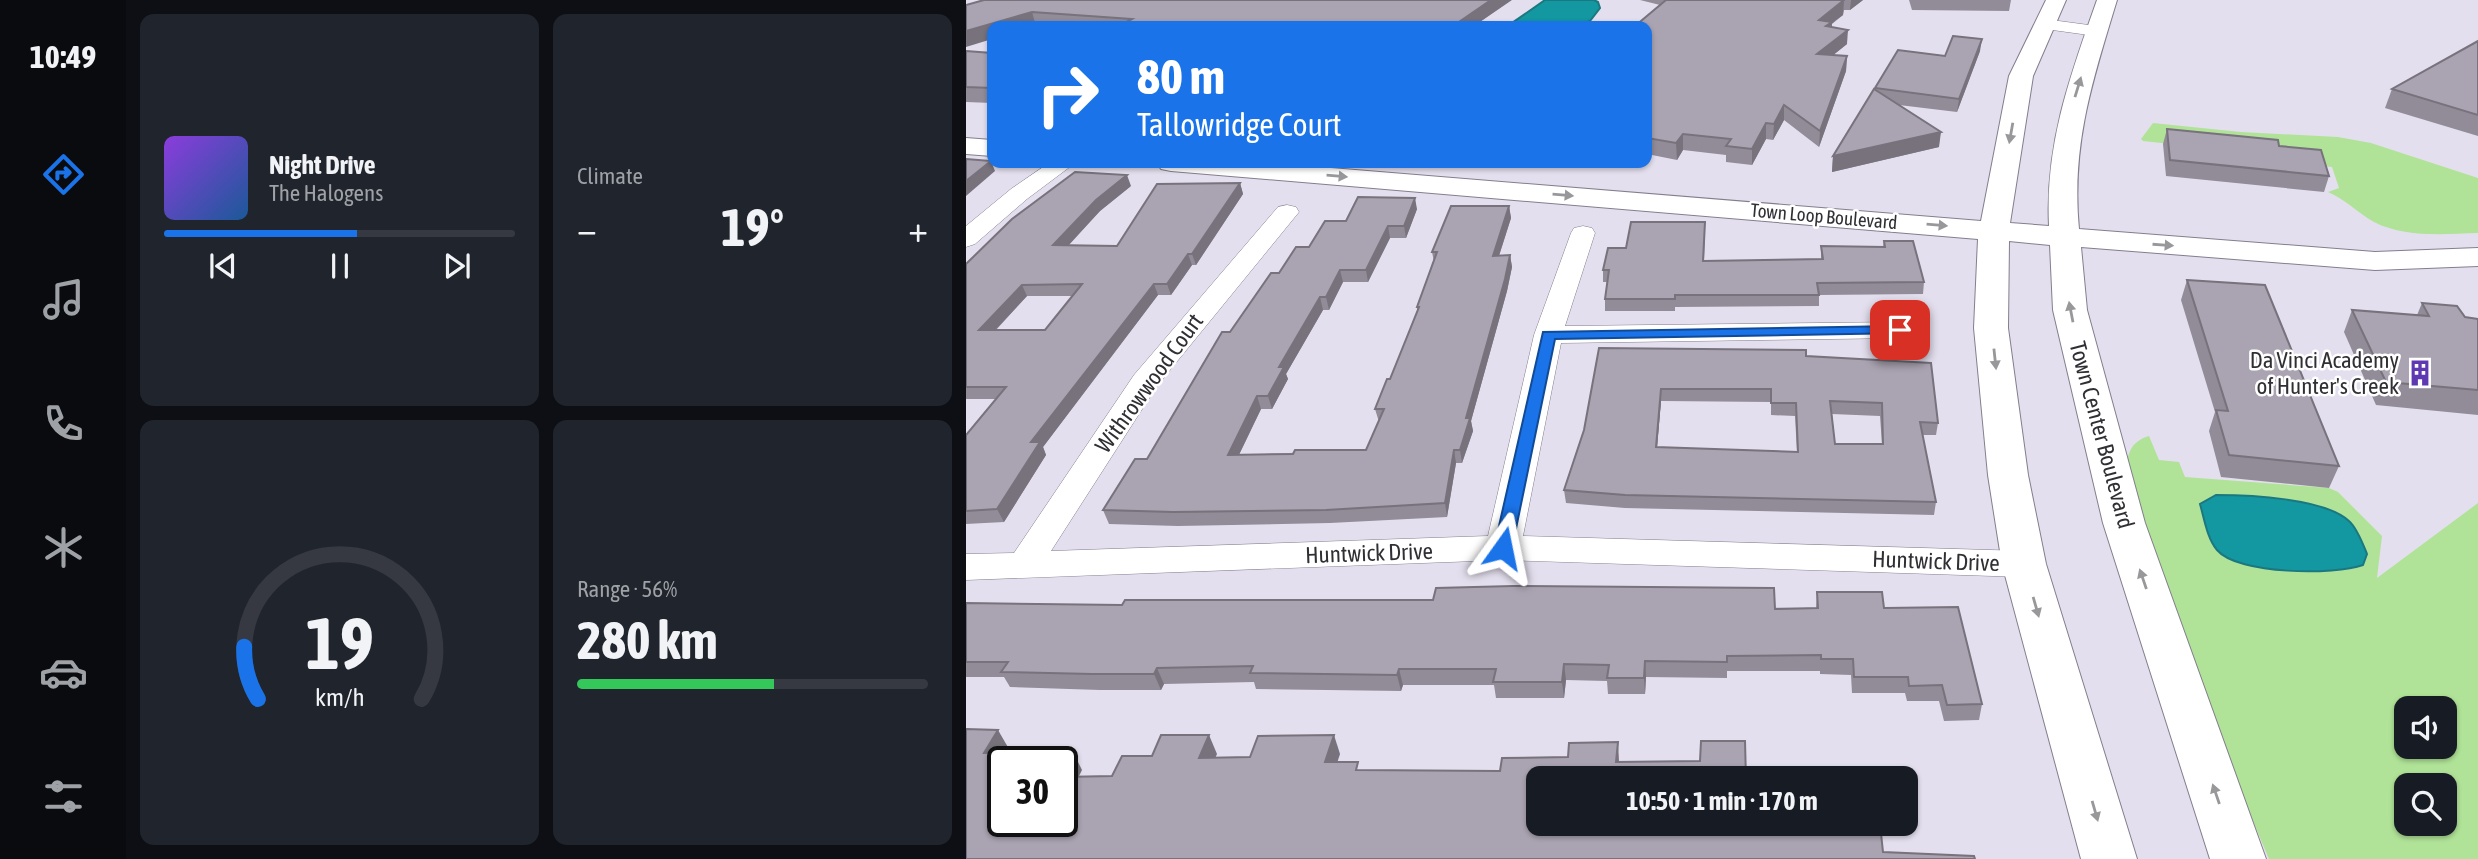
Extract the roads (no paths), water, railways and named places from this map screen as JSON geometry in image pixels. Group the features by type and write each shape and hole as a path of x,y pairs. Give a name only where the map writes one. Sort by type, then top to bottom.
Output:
{"street":[{"path":"2101,15 2050,12 2021,76 1995,218 1991,328 2008,475 2024,564 2109,859"},
{"name":"Town Center Boulevard","path":"2101,15 2074,101 2067,141 2064,225 2070,310 2124,523 2238,859"},
{"path":"966,122 987,124"},
{"path":"966,146 987,148"},
{"path":"966,239 1019,194 1057,168"},
{"name":"Town Loop Boulevard","path":"1246,168 1995,218"},
{"name":"Town Loop Boulevard","path":"1516,168 2064,225 2375,261 2478,257"},
{"name":"Withrowwood Court","path":"1024,565 1145,382 1287,212"},
{"name":"Town Loop Boulevard","path":"2064,225 2348,238 2478,239"},
{"path":"1503,548 1548,335 1583,233"},
{"path":"1548,335 1900,330"},
{"name":"Huntwick Drive","path":"966,566 1503,548 2024,564"}],"water":[{"path":"1545,0 1594,0 1600,8 1590,21 1515,21"},
{"path":"2216,495 2286,499 2337,513 2352,524 2360,536 2367,554 2363,565 2331,570 2287,571 2245,564 2228,558 2217,550 2211,540 2200,504"}],"place":[{"name":"Da Vinci Academy of Hunter's Creek","path":"2420,373"}]}
